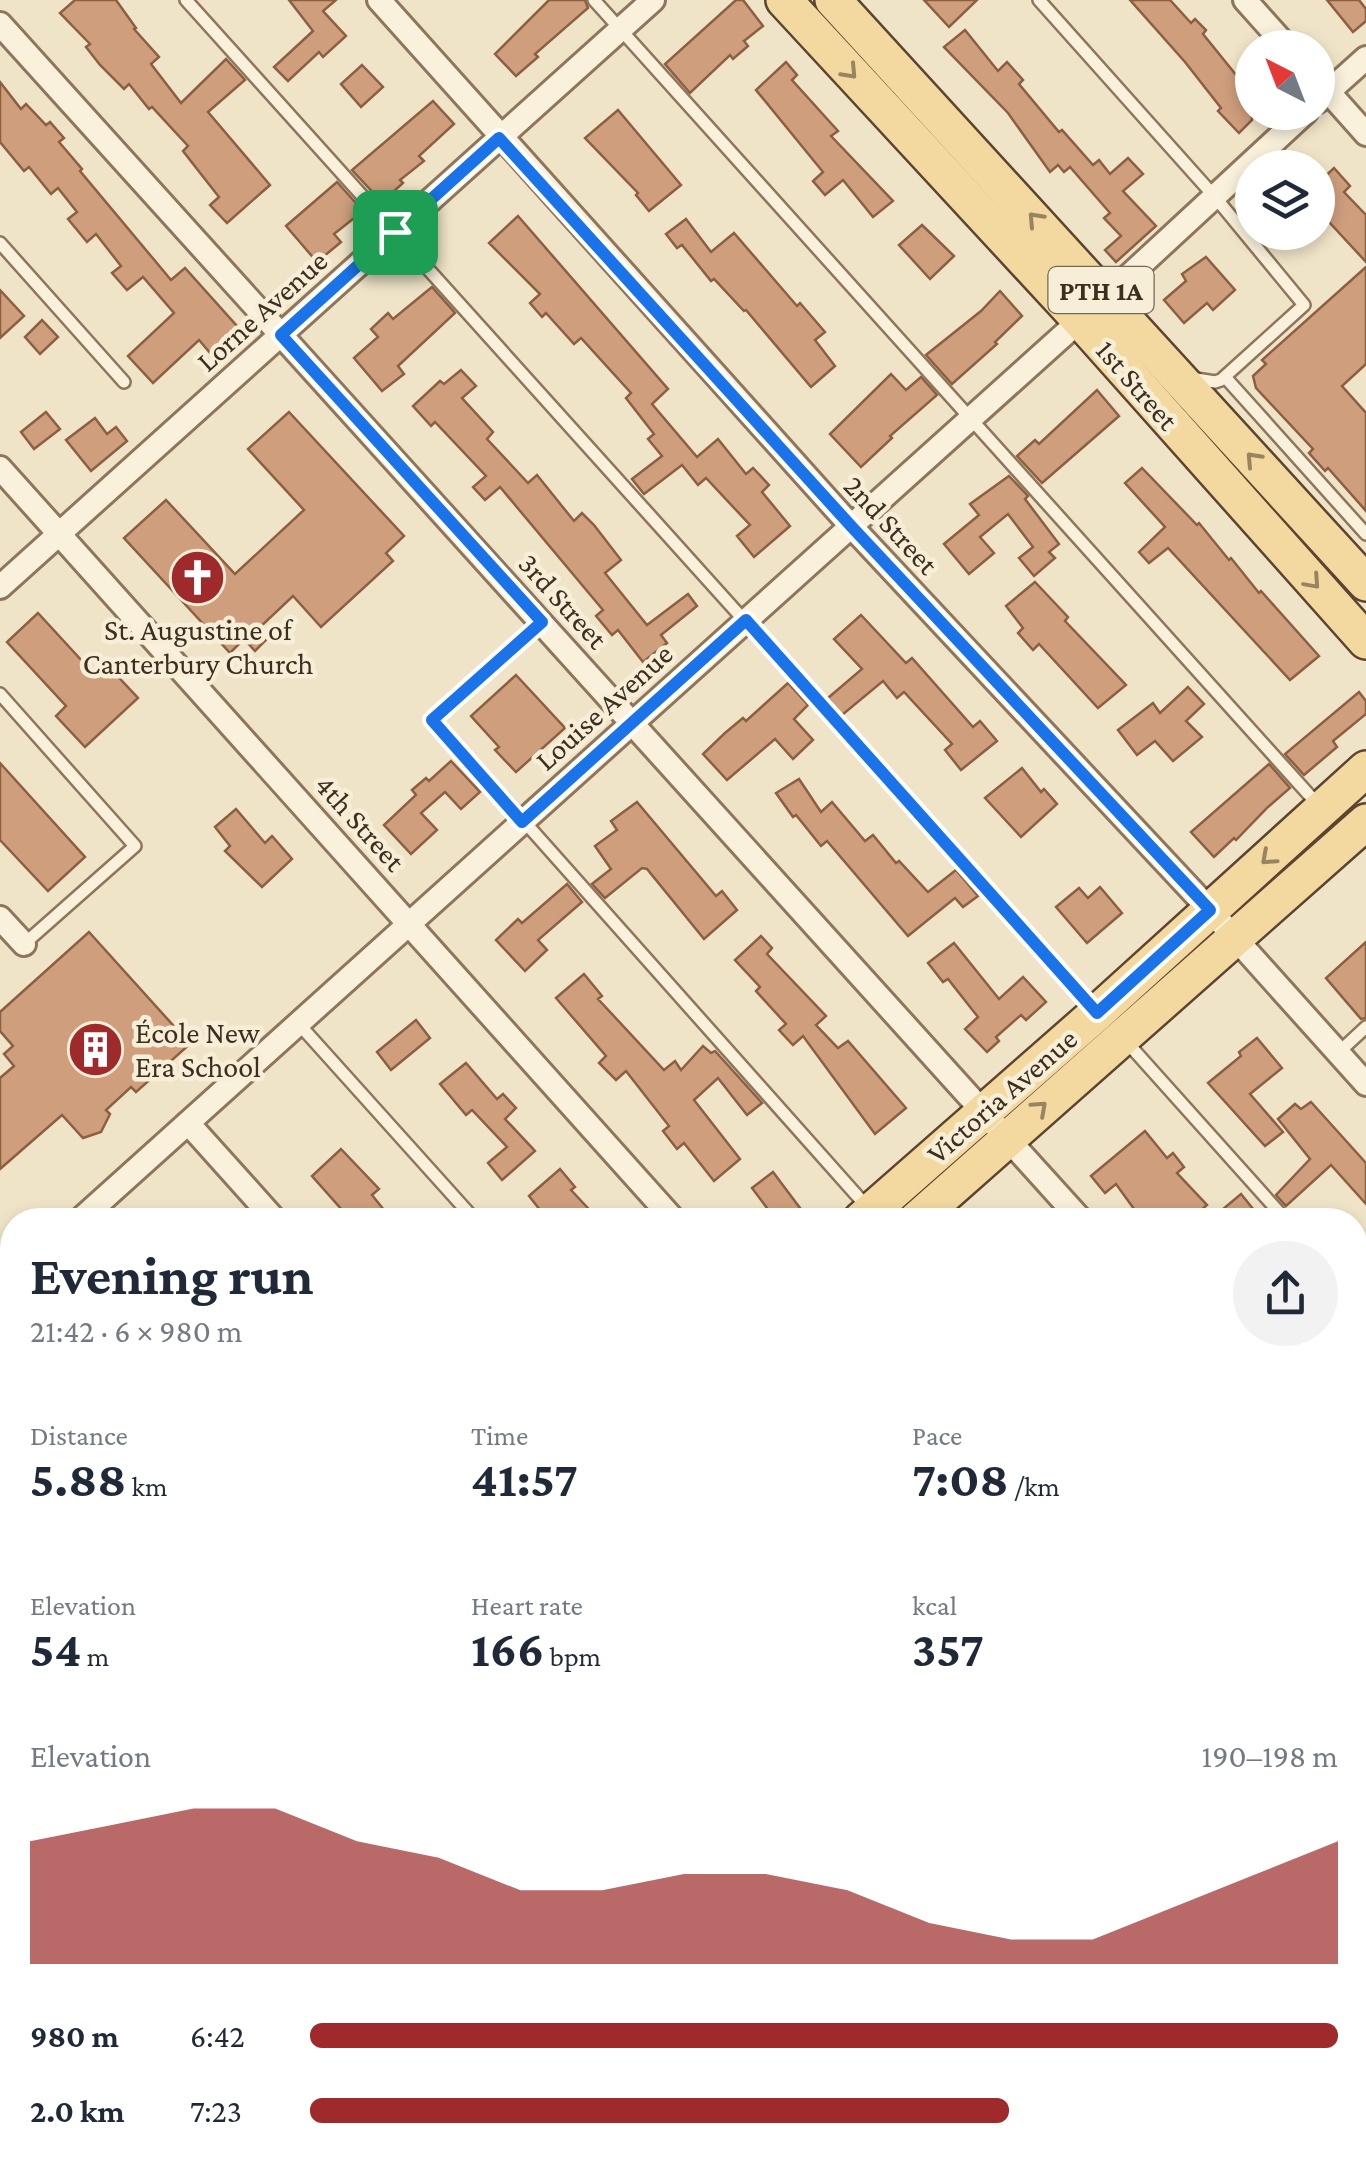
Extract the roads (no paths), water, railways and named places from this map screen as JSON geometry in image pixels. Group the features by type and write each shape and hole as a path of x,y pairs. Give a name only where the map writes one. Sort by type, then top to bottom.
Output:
{"main road":[{"name":"1st Street","path":"784,0 1080,320 1366,641"},
{"name":"1st Street","path":"833,0 1176,375 1310,497 1366,584"},
{"name":"Victoria Avenue","path":"929,1208 1007,1138 1210,910 1366,770"},
{"name":"Victoria Avenue","path":"875,1208 983,1111 1235,938 1366,822"}],"street":[{"name":"2nd Street","path":"379,0 851,526 1210,910 1366,1084"},
{"name":"Lorne Avenue","path":"0,587 653,0"},
{"path":"1245,0 1272,30"},
{"name":"3rd Street","path":"0,24 1070,1208"},
{"path":"1335,81 1366,58"},
{"path":"1335,104 1366,134"},
{"name":"Louise Avenue","path":"93,1208 970,420 1287,130"},
{"name":"4th Street","path":"0,468 663,1208"},
{"path":"0,918 24,944"},
{"path":"188,1122 264,1208"}],"lane":[{"path":"186,0 1275,1208"},
{"path":"594,0 1322,810"},
{"path":"1039,0 1304,305 1225,377 1215,382 1176,375"},
{"path":"0,243 124,382"},
{"path":"1225,377 1310,497 1366,534"},
{"path":"542,622 432,720 859,1208"},
{"path":"0,694 134,846 24,944"},
{"path":"298,1024 464,1208"},
{"path":"1338,1052 1366,1027"}],"place":[{"name":"St. Augustine of Canterbury Church","path":"198,577"},
{"name":"École New Era School","path":"96,1050"}]}
